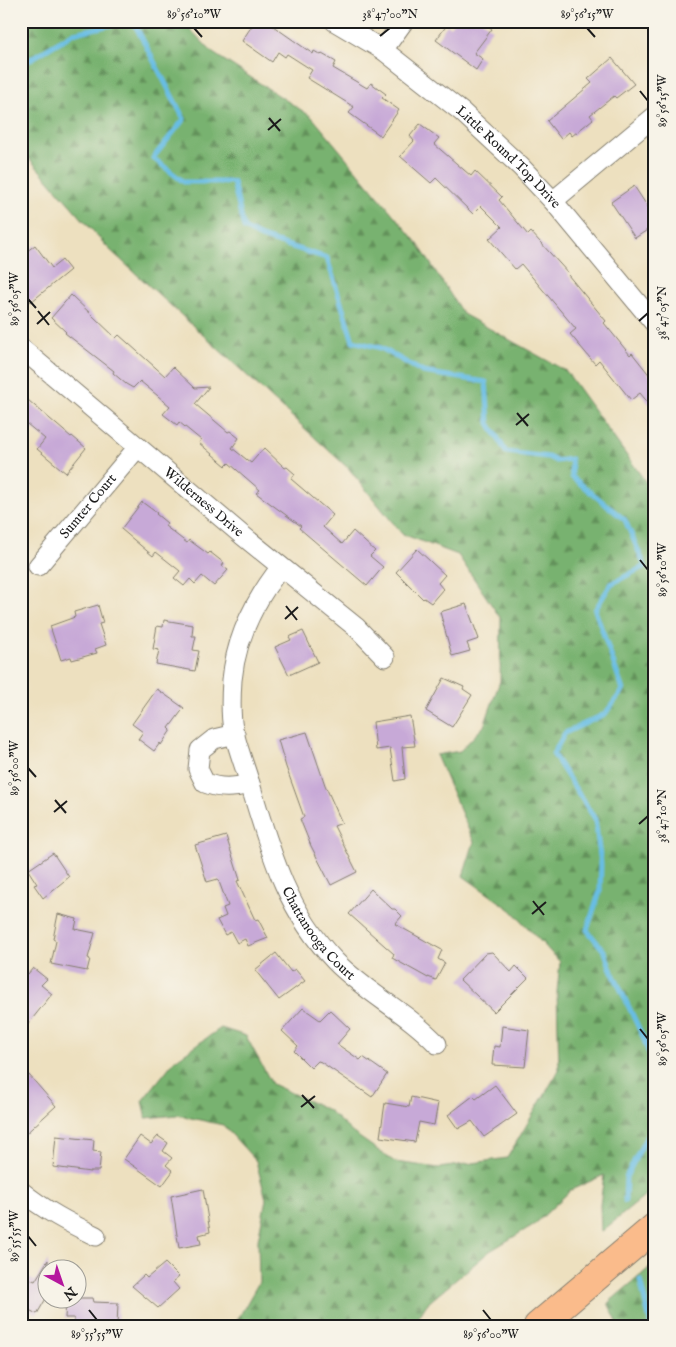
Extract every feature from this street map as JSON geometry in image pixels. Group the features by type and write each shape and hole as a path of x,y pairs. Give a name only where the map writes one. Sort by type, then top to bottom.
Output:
{"main road":[{"path":"538,1326 655,1227"}],"street":[{"name":"Little Round Top Drive","path":"334,21 383,50 462,112 521,167 552,201 655,324"},
{"path":"383,50 404,21"},
{"path":"552,201 655,116"},
{"name":"Wilderness Drive","path":"21,348 281,567 357,628 385,657"},
{"name":"Sumter Court","path":"38,566 138,447"},
{"name":"Chattanooga Court","path":"281,567 265,586 243,631 232,679 231,704 235,734 275,864 293,903 316,939 334,961 355,980 421,1028 438,1044"},
{"path":"235,734 214,739 200,750 198,769 204,784 218,788 234,788 250,784"},
{"path":"21,1191 54,1214 96,1236"}],"green space":[{"path":"21,21 182,21 213,53 312,117 418,244 463,314 566,371 655,495 655,1188 601,1232 600,1205 604,1175 571,1190 535,1224 490,1251 427,1304 413,1326 234,1326 259,1282 258,1240 266,1199 256,1161 223,1125 177,1115 146,1118 142,1101 175,1060 221,1028 246,1036 272,1084 328,1110 353,1133 395,1162 439,1168 507,1158 559,1070 557,992 560,962 511,910 463,876 474,842 436,755 460,751 484,726 500,681 501,619 458,555 402,534 349,469 108,248 27,156 21,144"},
{"path":"655,1263 655,1326 619,1326 608,1303"}],"building":[{"path":"255,21 266,21 313,54 314,51 336,62 333,68 367,88 371,83 386,94 382,98 399,110 381,136 349,113 354,107 307,78 312,70 287,54 285,57 278,52 272,62 242,41"},
{"path":"455,21 482,21 492,29 474,53 483,59 476,70 436,40 447,25 450,27"},
{"path":"612,58 634,84 616,98 614,96 590,115 593,119 572,136 569,132 561,139 547,121 592,83 588,79"},
{"path":"420,124 439,138 434,144 471,176 475,171 502,197 499,200 528,235 531,232 569,274 606,321 604,323 630,355 632,353 655,382 655,411 640,393 631,400 599,360 595,364 570,334 576,329 521,264 515,269 489,239 502,227 481,206 473,214 436,178 431,183 400,156 414,141 410,136"},
{"path":"634,186 655,218 655,225 635,238 611,202"},
{"path":"35,245 52,268 62,260 70,270 31,302 21,291 21,256"},
{"path":"71,295 116,338 119,335 165,376 173,367 195,388 209,387 195,404 228,432 230,431 239,438 232,448 251,463 264,448 285,468 287,467 295,474 291,479 333,515 323,527 342,544 353,531 375,551 370,556 383,567 367,586 299,528 301,526 256,493 260,490 229,463 226,466 199,443 201,440 179,422 177,425 163,414 170,406 140,381 133,388 126,384 113,373 114,371 65,333 51,318"},
{"path":"21,394 86,448 66,473 37,449 45,439 21,419"},
{"path":"142,502 167,523 165,526 187,543 189,540 208,554 210,552 224,563 222,566 228,570 214,586 202,576 195,584 190,579 184,586 174,578 180,571 156,552 153,556 121,529"},
{"path":"417,549 445,575 438,583 443,589 431,603 423,599 396,572"},
{"path":"466,604 479,639 467,643 470,651 452,656 440,612"},
{"path":"98,605 103,623 99,624 106,645 95,649 97,653 72,660 71,657 61,660 50,626 75,617 74,612"},
{"path":"164,620 193,625 192,636 196,636 193,650 199,651 195,671 156,664 159,650 153,649 157,626 163,627"},
{"path":"303,631 318,662 289,675 275,647 291,640 289,637"},
{"path":"444,678 464,687 463,689 472,695 452,727 426,711"},
{"path":"157,689 184,708 169,728 171,730 161,745 160,743 154,751 138,739 143,732 132,724"},
{"path":"410,716 415,746 402,747 405,779 395,781 390,748 376,750 373,722"},
{"path":"307,732 325,785 342,823 334,826 357,872 331,885 311,846 300,819 304,817 278,740"},
{"path":"226,836 240,880 237,881 255,920 258,919 268,938 248,946 245,939 237,943 231,932 225,935 217,920 226,916 223,908 228,906 218,879 207,882 195,845"},
{"path":"53,853 69,877 43,898 34,885 37,884 28,870"},
{"path":"371,889 402,916 395,924 442,950 438,959 445,963 436,980 428,978 392,958 394,954 349,914"},
{"path":"58,914 77,919 75,929 95,933 88,958 90,959 87,971 51,964 56,941 53,939"},
{"path":"492,952 511,972 516,966 528,978 494,1012 460,980 486,953"},
{"path":"276,953 291,972 295,969 305,981 279,1000 255,970"},
{"path":"21,966 28,974 33,968 47,979 41,985 52,994 21,1033"},
{"path":"303,1008 320,1020 330,1010 350,1029 337,1044 360,1060 363,1057 387,1074 372,1097 321,1062 318,1061 311,1068 294,1051 298,1046 282,1031"},
{"path":"502,1026 529,1030 525,1067 492,1065 494,1046 500,1047"},
{"path":"29,1075 56,1106 21,1138 21,1082"},
{"path":"495,1085 517,1114 484,1137 472,1121 458,1129 448,1115 473,1096 476,1099"},
{"path":"411,1097 438,1103 434,1125 419,1122 415,1142 380,1137 385,1103 409,1107"},
{"path":"56,1136 94,1140 93,1151 101,1152 99,1171 90,1172 53,1167"},
{"path":"140,1136 151,1144 158,1136 168,1143 163,1151 172,1158 166,1165 173,1171 162,1186 124,1159"},
{"path":"203,1189 210,1232 199,1235 201,1244 179,1248 171,1196"},
{"path":"165,1263 179,1277 173,1282 179,1289 158,1308 132,1286 144,1275 147,1278"},
{"path":"21,1275 35,1281 38,1276 39,1310 37,1314 29,1310 21,1312"},
{"path":"88,1298 92,1298 93,1302 118,1303 117,1326 74,1326 74,1318 65,1318 65,1310 88,1310"}],"waterway":[{"path":"21,65 74,33 130,21"},
{"path":"133,21 184,119 153,158 184,182 233,182 244,228 261,237 327,258 353,341 381,348 423,372 486,382 489,423 506,452 548,457 556,461 571,459 572,477 625,520 645,566 611,584 595,610 623,690 605,714 565,733 553,754 595,819 601,864 600,891 587,930 605,952 610,967 643,1037 655,1072"},
{"path":"625,1201 626,1177 652,1126 655,1104"},
{"path":"640,1280 651,1326"}]}
